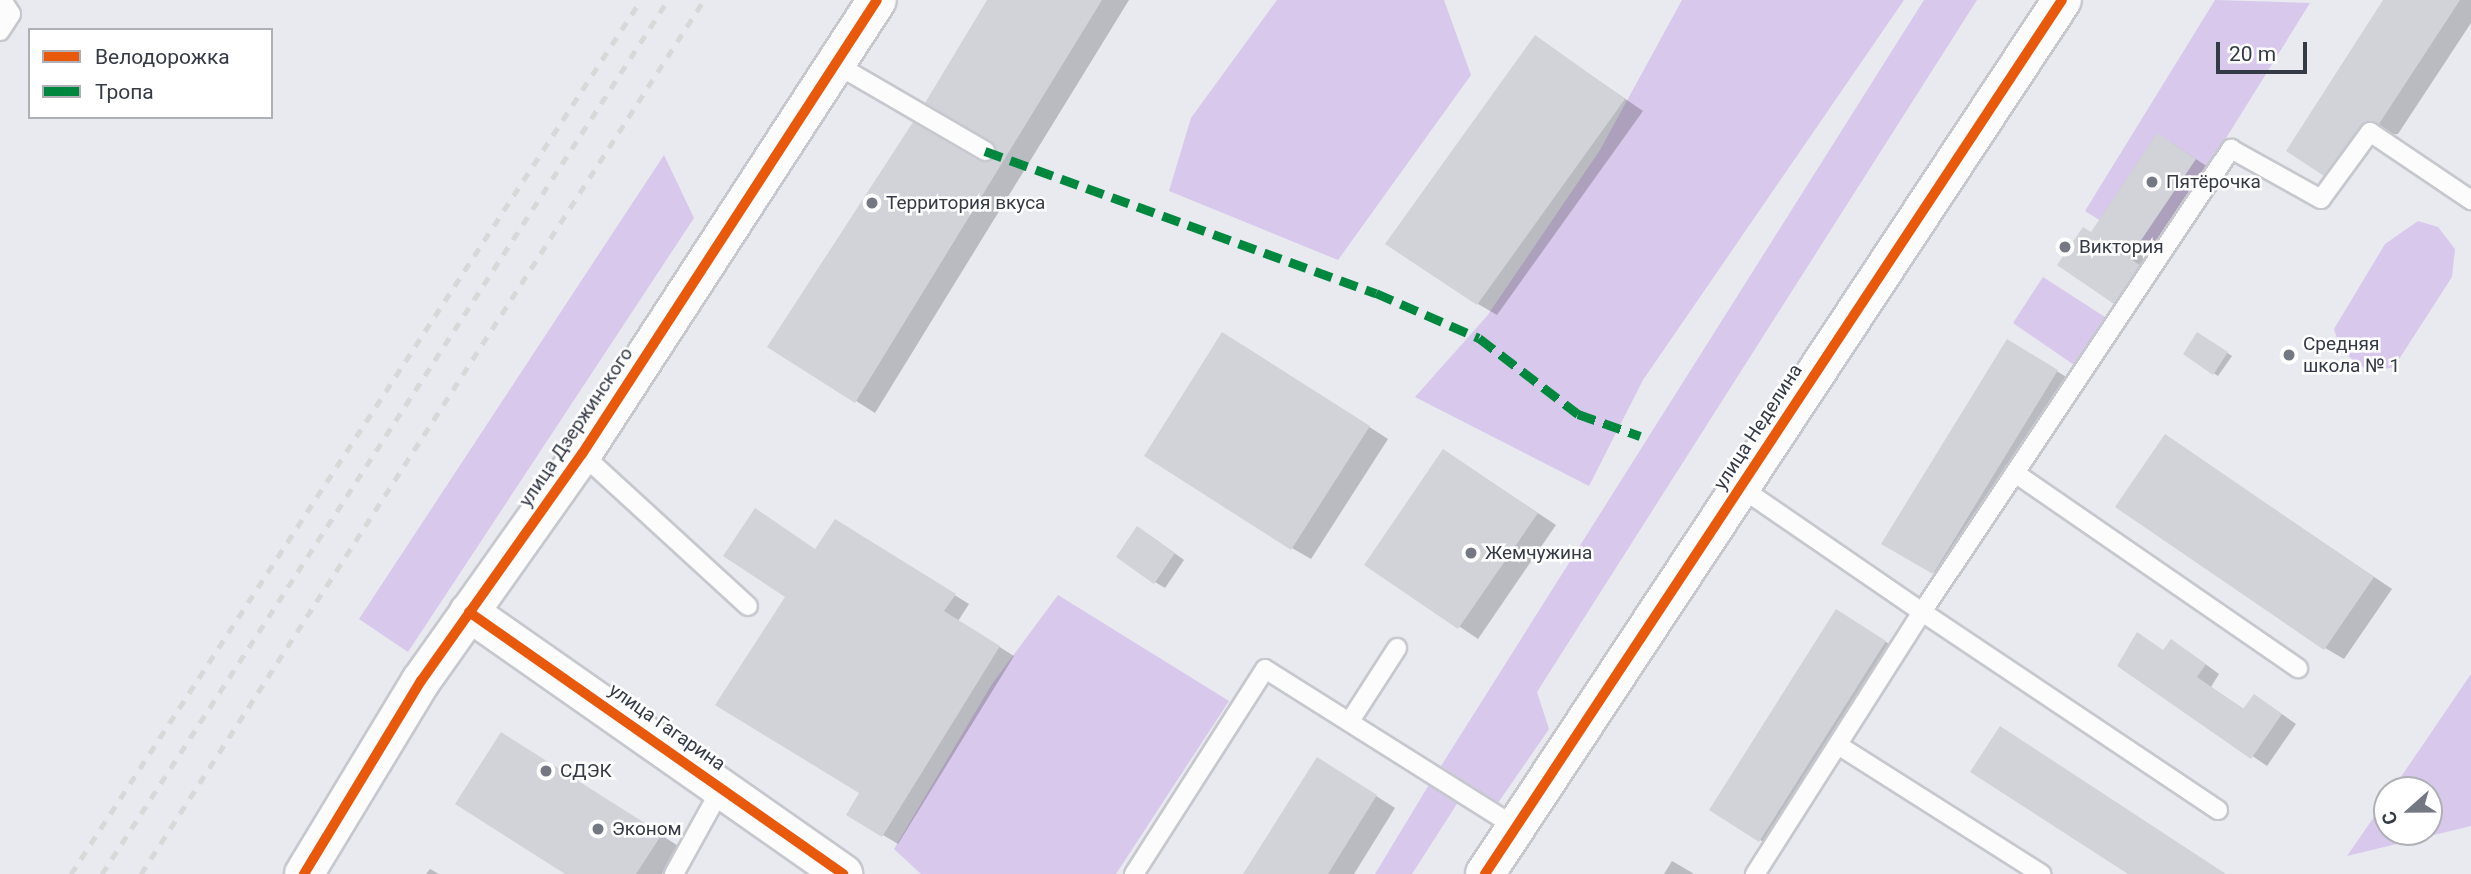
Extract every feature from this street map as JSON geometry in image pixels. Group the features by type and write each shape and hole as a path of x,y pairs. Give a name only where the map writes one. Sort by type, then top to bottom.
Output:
{"street":[{"name":"улица Дзержинского","path":"304,874 469,612 582,454 877,0"},
{"name":"улица Неделина","path":"1485,874 2062,0"},
{"name":"улица Гагарина","path":"469,612 843,874"}],"lane":[{"path":"0,31 11,14 2,0"},
{"path":"834,63 985,152"},
{"path":"1755,874 1922,612 2231,149 2321,199 2370,132 2471,200"},
{"path":"582,454 748,606"},
{"path":"2015,473 2298,668"},
{"path":"1740,487 2218,810"},
{"path":"1350,721 1396,648"},
{"path":"1134,874 1265,669 1516,827"},
{"path":"1838,745 2041,874"},
{"path":"674,874 722,787"}],"shaded area":[{"path":"1277,0 1444,0 1471,75 1338,260 1169,191 1191,118"},
{"path":"1682,0 1904,0 1643,380 1589,486 1415,397 1487,316 1600,150"},
{"path":"1924,0 1977,0 1537,692 1549,729 1498,803 1441,766"},
{"path":"2215,0 2310,3 2154,254 2085,211"},
{"path":"664,155 694,218 408,652 359,619"},
{"path":"2418,221 2438,227 2455,249 2452,277 2394,367 2370,372 2341,351 2334,329 2385,244"},
{"path":"2043,277 2108,319 2077,367 2013,323"},
{"path":"1058,595 1229,701 1116,874 921,874 894,849 992,684"},
{"path":"2471,674 2471,826 2443,833 2443,776 2402,776"},
{"path":"1433,778 1462,796 1412,874 1375,874"},
{"path":"2373,818 2373,846 2388,846 2347,856"}],"building":[{"path":"987,0 1102,0 855,403 767,347 913,122 979,161 994,157 991,142 925,103"},
{"path":"2383,0 2460,0 2379,124 2361,125 2324,176 2286,151"},
{"path":"1535,35 1625,99 1477,305 1385,244"},
{"path":"2157,133 2196,159 2129,258 2140,265 2114,304 2057,265 2083,227 2091,232"},
{"path":"1222,332 1370,426 1291,550 1144,456"},
{"path":"2197,332 2228,352 2213,375 2183,354"},
{"path":"2007,339 2058,370 1933,574 1881,544"},
{"path":"2165,434 2374,577 2324,650 2115,507"},
{"path":"1443,449 1538,513 1458,629 1364,565"},
{"path":"755,508 815,549 835,519 956,594 944,611 1000,646 882,837 846,815 859,793 715,705 785,597 723,556"},
{"path":"1137,526 1175,553 1154,584 1116,557"},
{"path":"1836,609 1886,641 1759,842 1709,810"},
{"path":"2137,632 2163,650 2171,639 2206,664 2197,677 2243,709 2254,694 2282,714 2251,759 2117,666"},
{"path":"2000,726 2226,874 2128,874 1970,772"},
{"path":"501,732 662,834 636,874 565,874 455,804"},
{"path":"1317,757 1377,795 1328,874 1243,874"}],"railway":[{"path":"71,874 641,0"},
{"path":"102,874 668,0"},
{"path":"141,874 704,0"}],"marked path":[{"path":"985,151 1376,293 1479,338 1578,414 1640,436"}],"cycle path":[{"path":"304,874 421,681 582,454 877,0"},
{"path":"1485,874 2062,0"},
{"path":"469,612 843,874"}],"place":[{"name":"Пятёрочка","path":"2152,182"},
{"name":"Территория вкуса","path":"872,203"},
{"name":"Виктория","path":"2065,247"},
{"name":"Средняя школа № 1","path":"2289,355"},
{"name":"Жемчужина","path":"1471,553"},
{"name":"СДЭК","path":"546,771"},
{"name":"Эконом","path":"598,829"}]}
